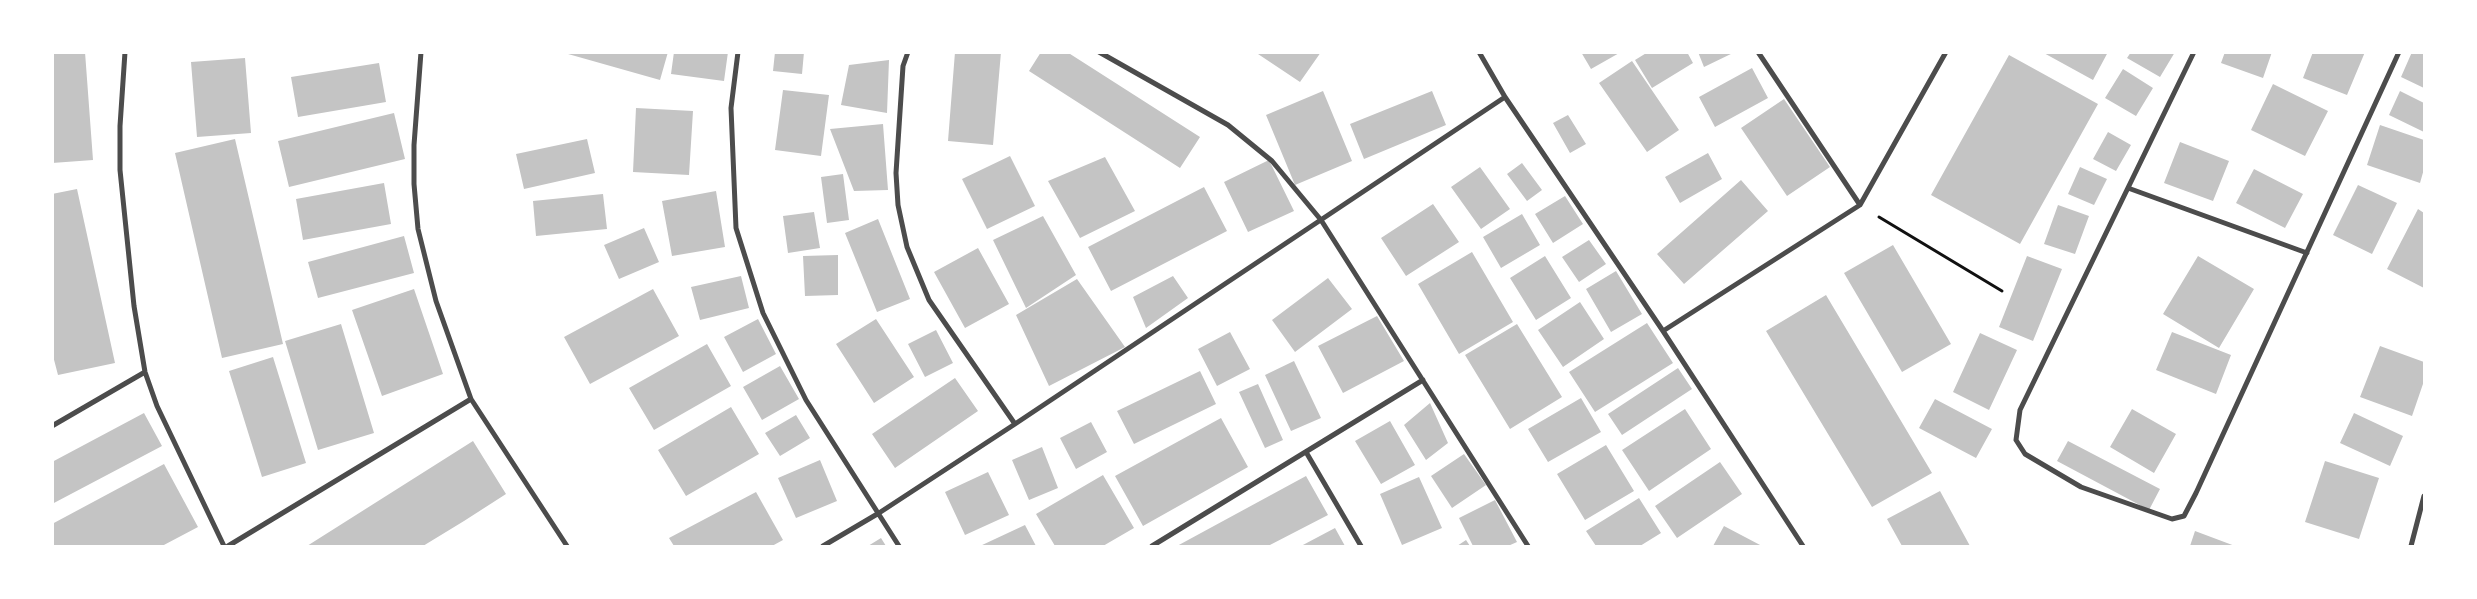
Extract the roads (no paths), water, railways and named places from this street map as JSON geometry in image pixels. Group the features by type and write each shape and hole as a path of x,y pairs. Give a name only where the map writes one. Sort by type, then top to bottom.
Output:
{"street":[{"path":"124,52 120,170 134,306 145,372 157,406 226,546 471,399"},
{"path":"421,52 414,144 414,184 418,229 438,310 471,399 567,546"},
{"path":"738,52 731,108 736,228 764,313 806,400 899,546"},
{"path":"908,52 903,66 896,173 898,205 907,247 929,300 1015,424"},
{"path":"1099,52 1228,125 1272,161 1321,220 1528,546"},
{"path":"1479,52 1505,97 1663,332 1803,546"},
{"path":"1758,52 1860,205"},
{"path":"1663,332 1860,205 1946,52"},
{"path":"2194,52 2020,410 2016,440 2025,454 2081,487 2172,519 2184,516 2399,52"},
{"path":"823,546 879,513 1015,424 1505,97"},
{"path":"2128,188 2307,252"},
{"path":"52,426 145,372"},
{"path":"1152,546 1422,380"},
{"path":"1306,452 1361,546"},
{"path":"2411,546 2424,496"}]}
